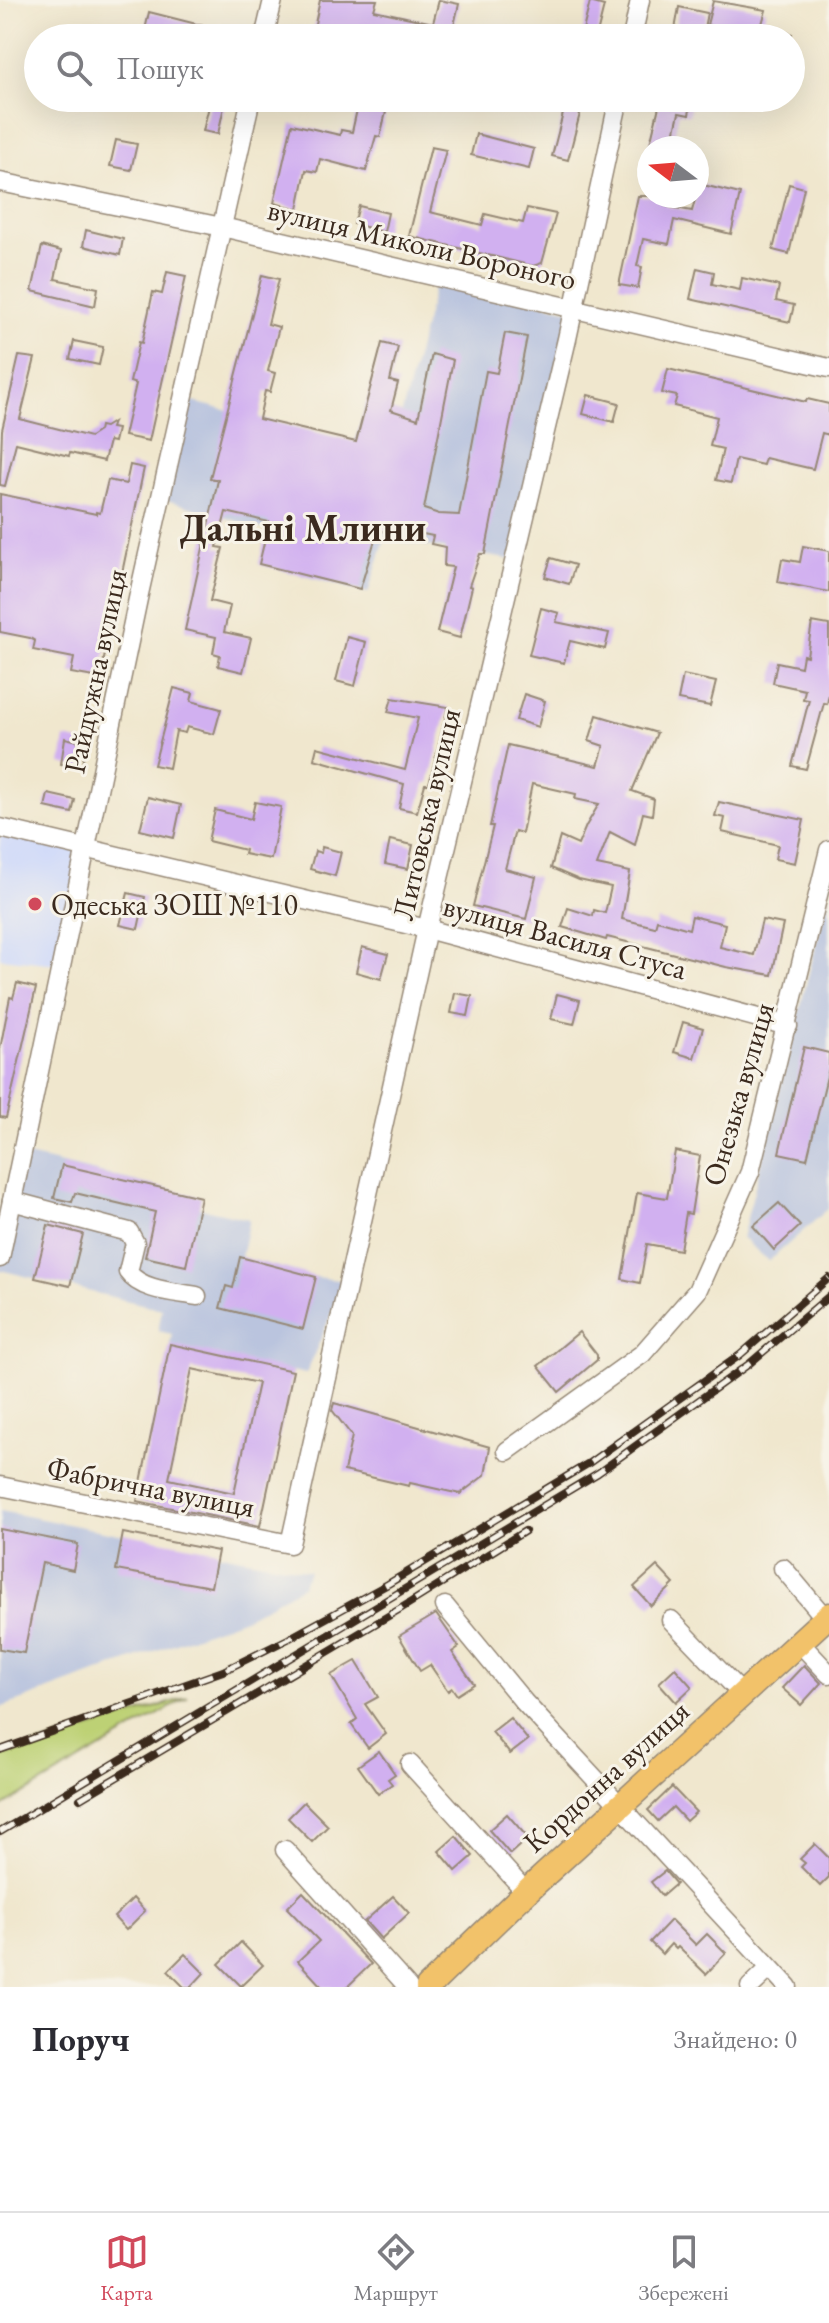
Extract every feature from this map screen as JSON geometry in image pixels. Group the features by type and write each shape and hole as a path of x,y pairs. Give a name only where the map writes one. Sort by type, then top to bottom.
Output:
{"main road":[{"name":"Кордонна вулиця","path":"428,1987 526,1892 827,1616"}],"street":[{"path":"267,24 273,0"},
{"path":"635,24 640,0"},
{"name":"Райдужна вулиця","path":"0,1258 136,608 248,112"},
{"name":"Литовська вулиця","path":"290,1544 427,929 616,112"},
{"name":"вулиця Миколи Вороного","path":"0,182 222,227 829,368"},
{"name":"вулиця Василя Стуса","path":"0,828 427,929 788,1026"},
{"name":"Онезька вулиця","path":"507,1451 642,1354 697,1291 750,1172 829,851"},
{"path":"12,1201 129,1232 135,1243 128,1272 132,1278 144,1285 197,1296"},
{"name":"Фабрична вулиця","path":"0,1486 290,1544"},
{"path":"783,1568 827,1616"},
{"path":"445,1606 524,1702 788,1987"},
{"path":"671,1620 742,1694"},
{"path":"799,1642 829,1674"},
{"path":"410,1764 526,1892"},
{"path":"285,1850 408,1987"},
{"path":"750,1987 770,1968"}],"shaded area":[{"path":"436,279 570,310 513,560 385,539 368,593 259,564 267,530 163,499 185,400 355,442 365,405 402,413"},
{"name":"Одеська ЗОШ №110","path":"0,833 81,851 57,964 0,958"},
{"path":"829,894 829,1208 769,1261 742,1238"},
{"path":"24,1155 201,1197 199,1208 249,1219 241,1257 316,1277 345,1281 306,1374 170,1344 172,1334 158,1331 162,1309 0,1270"},
{"path":"0,1511 309,1571 302,1586 247,1617 0,1708"}],"green space":[{"path":"188,1697 0,1808 0,1757"}],"building":[{"path":"320,0 377,0 374,10 433,23 439,0 459,4 454,24 315,24"},
{"path":"713,1 766,10 762,24 707,24"},
{"path":"590,2 604,6 600,24 584,24"},
{"path":"679,7 707,13 705,24 676,24"},
{"path":"149,12 196,24 146,24"},
{"path":"208,112 223,112 218,134 203,131"},
{"path":"356,112 386,112 366,171 320,159 317,172 306,170 298,209 274,203 292,124 340,135 341,130 352,132"},
{"path":"563,112 580,112 568,160 552,156"},
{"path":"658,112 690,112 689,115 679,113 674,136 652,136"},
{"path":"476,134 534,149 529,169 471,155"},
{"path":"116,140 137,144 131,170 110,166"},
{"path":"431,147 446,150 430,212 482,225 485,214 523,223 527,208 556,214 542,263 533,266 409,236"},
{"path":"789,184 804,188 789,254 773,250"},
{"path":"709,186 740,194 731,234 674,220 669,244 643,239 637,266 642,267 638,288 619,285 637,201 637,208 692,211 693,208 709,208"},
{"path":"359,206 388,213 384,232 354,224"},
{"path":"86,230 123,239 120,255 83,246"},
{"path":"42,246 61,251 55,279 98,288 95,306 32,291"},
{"path":"697,268 714,272 712,284 740,290 742,278 779,286 776,301 794,305 790,322 690,299"},
{"path":"167,272 186,276 149,441 124,436 136,384 130,382 139,342 142,343 153,292 162,294"},
{"path":"262,275 279,279 268,324 279,327 268,371 275,373 270,392 265,391 259,419 356,442 382,343 398,347 390,381 398,383 391,410 418,419 432,354 453,360 424,509 439,514 459,515 486,371 497,373 505,333 527,337 485,554 480,554 469,586 472,587 460,638 437,632 453,567 444,566 445,547 431,544 433,536 398,529 397,535 378,530 360,589 259,564 269,522 226,512 217,547 223,548 210,601 230,606 224,632 251,638 243,672 218,666 220,655 213,653 216,637 185,630 218,480 210,478"},
{"path":"74,341 103,347 99,365 70,359"},
{"path":"19,356 35,358 20,419 90,437 99,431 100,426 105,427 113,422 111,428 117,429 114,442 109,441 104,461 16,443 5,486 0,485 2,430"},
{"path":"668,369 806,402 807,399 829,404 829,435 822,433 813,469 765,458 763,465 736,459 731,483 716,480 723,449 710,446 717,417 674,406 677,396 662,393"},
{"path":"588,395 619,403 614,422 583,414"},
{"path":"130,465 144,468 100,678 71,673 74,658 33,650 35,641 30,638 0,632 0,494 96,514 100,513 108,480 126,484"},
{"path":"803,546 829,551 829,592 778,582 782,559 800,562"},
{"path":"551,558 575,565 569,584 545,577"},
{"path":"541,608 559,613 556,622 609,633 605,649 570,641 564,663 529,655"},
{"path":"812,622 829,625 829,694 806,769 792,766 809,700 803,699 805,690 773,683 777,662 801,667 803,655 807,656"},
{"path":"347,637 366,642 355,686 336,681"},
{"path":"683,675 716,682 710,706 678,700"},
{"path":"174,688 193,693 191,701 221,709 214,734 187,727 185,733 176,731 169,768 154,765"},
{"path":"524,694 545,701 538,727 516,720"},
{"path":"392,698 448,707 429,784 425,784 417,812 399,808 404,784 314,759 317,747 405,770 418,718 388,712"},
{"path":"597,715 657,733 632,791 654,799 652,815 643,813 635,845 610,832 597,865 630,872 622,919 655,927 657,920 689,929 692,916 725,924 720,947 754,955 762,920 783,924 772,975 726,967 607,937 606,940 562,927 568,908 593,916 594,910 605,913 611,887 579,880 551,868 560,837 578,845 599,804 575,799 576,794 532,784 522,833 515,831 505,869 536,877 526,919 473,906 493,826 490,826 508,745 598,766 604,746 589,741"},
{"path":"65,738 87,743 81,768 61,764"},
{"path":"48,794 75,800 72,813 45,807"},
{"path":"148,797 181,805 174,838 140,830"},
{"path":"255,802 281,807 271,859 244,854 245,850 208,841 215,810 251,819"},
{"path":"719,802 804,820 795,863 775,859 778,845 722,832 725,818 715,816"},
{"path":"390,840 413,845 408,869 385,864"},
{"path":"322,847 341,852 335,876 310,869 315,851 321,853"},
{"path":"128,893 145,897 138,929 120,925"},
{"path":"362,947 388,954 381,979 356,972"},
{"path":"17,983 36,988 6,1118 0,1117 0,1049 10,997 13,998"},
{"path":"455,993 472,996 468,1016 451,1013"},
{"path":"557,994 580,1000 574,1024 551,1019"},
{"path":"683,1022 703,1028 694,1058 674,1052"},
{"path":"804,1047 829,1053 829,1068 807,1159 779,1153"},
{"path":"675,1151 700,1156 691,1214 686,1213 680,1250 647,1244 640,1283 622,1279 637,1193 667,1198"},
{"path":"62,1165 201,1197 186,1266 145,1257 155,1212 75,1193 72,1202 54,1198"},
{"path":"779,1203 800,1226 774,1250 753,1226"},
{"path":"48,1225 83,1234 70,1286 35,1278"},
{"path":"240,1257 316,1277 303,1329 220,1308 226,1286 233,1288"},
{"path":"579,1332 597,1355 597,1360 559,1392 538,1366"},
{"path":"170,1344 293,1371 260,1526 137,1501","holes":["192,1369 258,1383 234,1493 169,1479"]},
{"path":"334,1403 490,1447 485,1475 460,1494 344,1471 352,1436 332,1410"},
{"path":"0,1529 78,1544 73,1570 42,1563 24,1653 0,1649"},
{"path":"123,1533 218,1551 211,1587 116,1570"},
{"path":"657,1566 674,1584 651,1606 634,1587"},
{"path":"436,1614 459,1647 452,1652 474,1684 457,1695 452,1688 448,1691 430,1665 420,1671 399,1636"},
{"path":"356,1661 378,1697 365,1704 386,1734 368,1748 351,1724 357,1719 331,1675"},
{"path":"804,1665 821,1683 801,1705 782,1688"},
{"path":"675,1668 692,1687 676,1702 659,1683"},
{"path":"510,1718 528,1740 510,1754 492,1732"},
{"path":"379,1751 395,1774 388,1779 392,1784 378,1794 358,1766"},
{"path":"672,1787 696,1812 686,1821 673,1807 658,1821 648,1810"},
{"path":"304,1802 328,1826 312,1842 288,1818"},
{"path":"507,1814 528,1838 510,1854 489,1830"},
{"path":"456,1836 473,1856 456,1871 439,1851"},
{"path":"815,1844 829,1858 829,1877 820,1886 801,1867 805,1863 800,1859"},
{"path":"665,1871 676,1884 662,1896 651,1882"},
{"path":"303,1892 371,1964 347,1987 322,1987 298,1961 319,1941 287,1908"},
{"path":"393,1896 409,1913 381,1939 365,1921"},
{"path":"133,1898 145,1911 126,1930 114,1917"},
{"path":"671,1920 696,1945 707,1934 726,1953 706,1974 678,1947 676,1949 671,1944 662,1954 650,1942"},
{"path":"241,1942 263,1965 241,1986 219,1964"},
{"path":"185,1954 204,1973 191,1987 184,1987 168,1971"}],"railway":[{"path":"0,1750 223,1671 388,1584 589,1463 740,1355 829,1278"},
{"path":"0,1832 598,1473 749,1364 829,1296"},
{"path":"80,1799 525,1531"}],"place":[{"name":"Одеська ЗОШ №110","path":"35,904"}],"district":[{"name":"Дальні Млини","path":"303,527"}]}
